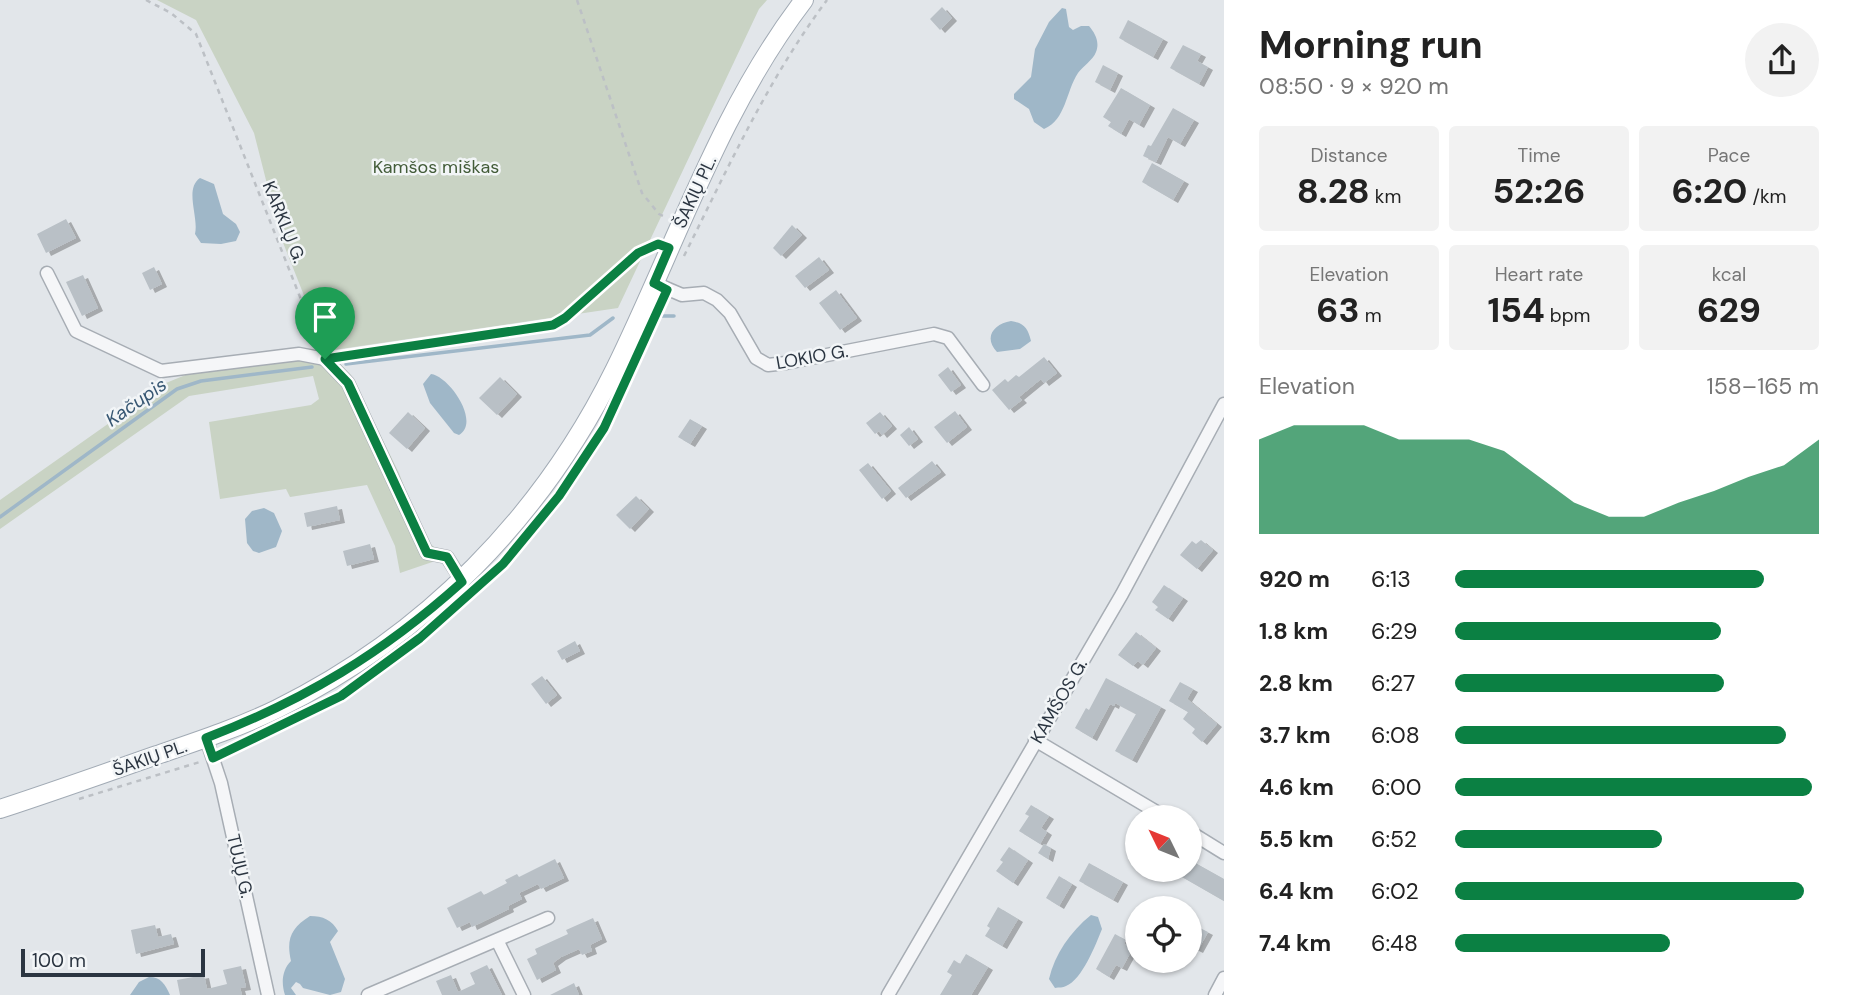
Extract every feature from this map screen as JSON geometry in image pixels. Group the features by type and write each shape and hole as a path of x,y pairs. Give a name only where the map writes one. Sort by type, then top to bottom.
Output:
{"main road":[{"name":"ŠAKIŲ PL.","path":"0,809 206,738 274,710 347,671 391,640 462,582 545,485 589,419 724,129 770,47 804,0"}],"street":[{"path":"47,273 76,331 161,371 299,354 325,359 348,383 427,553 447,557 462,582"},
{"name":"LOKIO G.","path":"654,283 682,295 704,293 717,300 730,313 756,358 768,365 934,334 948,338 983,385"},
{"name":"KAMŠOS G.","path":"888,995 1139,563 1224,404"},
{"name":"TUJŲ G.","path":"206,738 221,783 268,995"},
{"path":"1035,740 1145,805"},
{"path":"1202,839 1224,853"},
{"path":"368,995 548,918"},
{"path":"497,940 524,995"},
{"path":"1215,995 1224,978"}],"path":[{"name":"KARKLŲ G.","path":"146,0 171,13 196,34 325,359"},
{"path":"577,0 642,193 659,214 680,224"},
{"path":"679,266 762,99 807,26 827,0"},
{"path":"325,359 553,325 565,318 638,253 658,244 669,248"},
{"path":"451,610 503,564 559,496 604,428 621,391"},
{"path":"283,724 341,696 420,638 441,619"},
{"path":"76,800 213,758 271,729"}],"green space":[{"name":"Kamšos miškas","path":"157,0 767,0 759,9 618,308 327,351 351,375 399,473 424,539 447,557 400,573 395,546 367,485 290,497 286,489 220,499 209,422 311,405 319,399 313,376 189,396 0,529 0,500 166,383 200,369 326,351 280,235 254,133 196,20"}],"water":[{"path":"1062,8 1066,9 1069,27 1073,30 1089,26 1096,38 1097,48 1093,58 1074,80 1057,119 1044,129 1034,122 1029,109 1014,99 1014,94 1031,77 1035,49 1049,22"},
{"path":"200,178 214,184 223,214 236,224 240,232 236,241 221,244 201,243 195,234 192,196 195,183"},
{"path":"1011,321 1025,327 1031,341 1020,349 997,352 991,341 992,332"},
{"path":"431,374 446,383 460,400 466,420 465,429 459,435 454,433 430,403 423,384"},
{"path":"264,508 274,513 282,531 276,547 259,553 253,551 247,543 245,519 252,511"},
{"path":"1091,915 1098,917 1102,929 1092,952 1078,977 1065,987 1055,988 1049,979 1059,952 1076,929"},
{"path":"310,916 327,919 338,931 330,942 345,979 341,992 330,995 303,988 296,982 291,988 296,995 285,995 283,977 291,961 290,940 298,925"},
{"path":"149,977 162,982 170,995 130,995 139,982"}],"building":[{"path":"942,7 952,18 940,30 930,19"},
{"path":"1128,20 1163,39 1153,57 1119,38"},
{"path":"1183,45 1201,54 1197,61 1208,67 1199,84 1170,68"},
{"path":"1103,65 1118,73 1110,90 1095,82"},
{"path":"1121,88 1150,105 1139,125 1129,119 1121,134 1108,126 1111,122 1103,117"},
{"path":"1173,108 1194,120 1180,144 1168,137 1156,162 1143,156"},
{"path":"1152,163 1184,181 1173,200 1142,182"},
{"path":"66,219 76,238 46,253 37,234"},
{"path":"792,225 802,235 781,256 773,248"},
{"path":"819,257 829,270 805,288 795,276"},
{"path":"154,267 162,284 150,290 142,273"},
{"path":"83,275 98,308 82,316 66,282"},
{"path":"836,290 857,318 840,330 819,303"},
{"path":"1044,357 1057,373 1044,383 1041,379 1019,397 1022,400 1009,410 992,390 1005,379 1008,382 1016,375 1019,377"},
{"path":"948,367 961,385 951,392 938,375"},
{"path":"500,377 517,394 497,415 479,398"},
{"path":"955,411 967,427 947,443 934,427"},
{"path":"408,412 425,428 407,449 389,433"},
{"path":"880,412 892,426 882,435 879,431 875,434 866,423"},
{"path":"690,419 702,426 690,444 678,437"},
{"path":"909,427 918,439 909,446 900,435"},
{"path":"932,461 941,472 906,498 898,488"},
{"path":"868,463 891,491 882,499 859,470"},
{"path":"636,496 649,509 630,529 616,515"},
{"path":"337,506 340,520 307,527 304,513"},
{"path":"1201,540 1213,550 1197,569 1180,555 1192,541 1196,544"},
{"path":"370,544 374,559 347,566 343,551"},
{"path":"1164,585 1183,598 1168,619 1155,610 1158,607 1152,602"},
{"path":"1136,632 1156,648 1143,665 1138,661 1133,666 1118,655"},
{"path":"575,641 580,651 562,660 557,651"},
{"path":"542,676 557,695 546,704 531,684"},
{"path":"1106,678 1161,707 1132,760 1115,751 1136,714 1115,703 1114,706 1110,704 1092,738 1075,728 1086,708 1089,710"},
{"path":"1180,682 1193,689 1187,699 1217,724 1202,742 1192,733 1195,729 1183,719 1188,712 1169,701"},
{"path":"1031,805 1049,816 1041,828 1047,832 1040,844 1019,831 1029,816 1025,814"},
{"path":"1044,844 1051,848 1048,859 1038,853"},
{"path":"1009,847 1028,860 1013,883 996,871"},
{"path":"555,859 564,878 541,889 538,884 519,893 522,899 508,906 509,909 472,927 470,922 457,928 447,908 481,891 484,895 507,883 505,880 517,874 519,877"},
{"path":"1089,863 1123,882 1113,900 1079,881"},
{"path":"1202,867 1224,879 1224,901 1191,882 1202,882"},
{"path":"1059,876 1072,884 1059,906 1046,898"},
{"path":"998,907 1018,919 1002,946 985,936 990,928 987,926"},
{"path":"593,918 602,939 590,945 592,951 582,955 579,949 561,957 553,963 556,970 537,980 527,959 537,954 535,949 568,934 566,930"},
{"path":"155,925 158,937 171,934 174,944 136,954 131,930"},
{"path":"1202,929 1208,932 1202,943"},
{"path":"1115,934 1125,939 1125,963 1122,968 1116,965 1109,977 1096,969"},
{"path":"966,954 988,967 971,995 940,995 952,975 947,972 954,960 960,964"},
{"path":"487,965 502,995 442,995 436,981 451,975 458,992 475,984 470,973"},
{"path":"241,966 246,987 240,988 242,995 180,995 177,980 204,975 207,989 227,984 223,970"},
{"path":"574,983 579,995 550,995"}],"waterway":[{"name":"Kačupis","path":"656,316 674,316"},
{"name":"Kačupis","path":"346,364 590,335 613,318"},
{"name":"Kačupis","path":"0,517 177,389 201,381 312,367"}],"route":[{"path":"658,244 669,248 654,283 667,290 604,428 559,496 503,564 420,638 341,696 213,758 206,738 274,710 347,671 391,640 462,582 447,557 427,553 348,383 325,359 553,325 565,318 638,253 658,244"}]}
